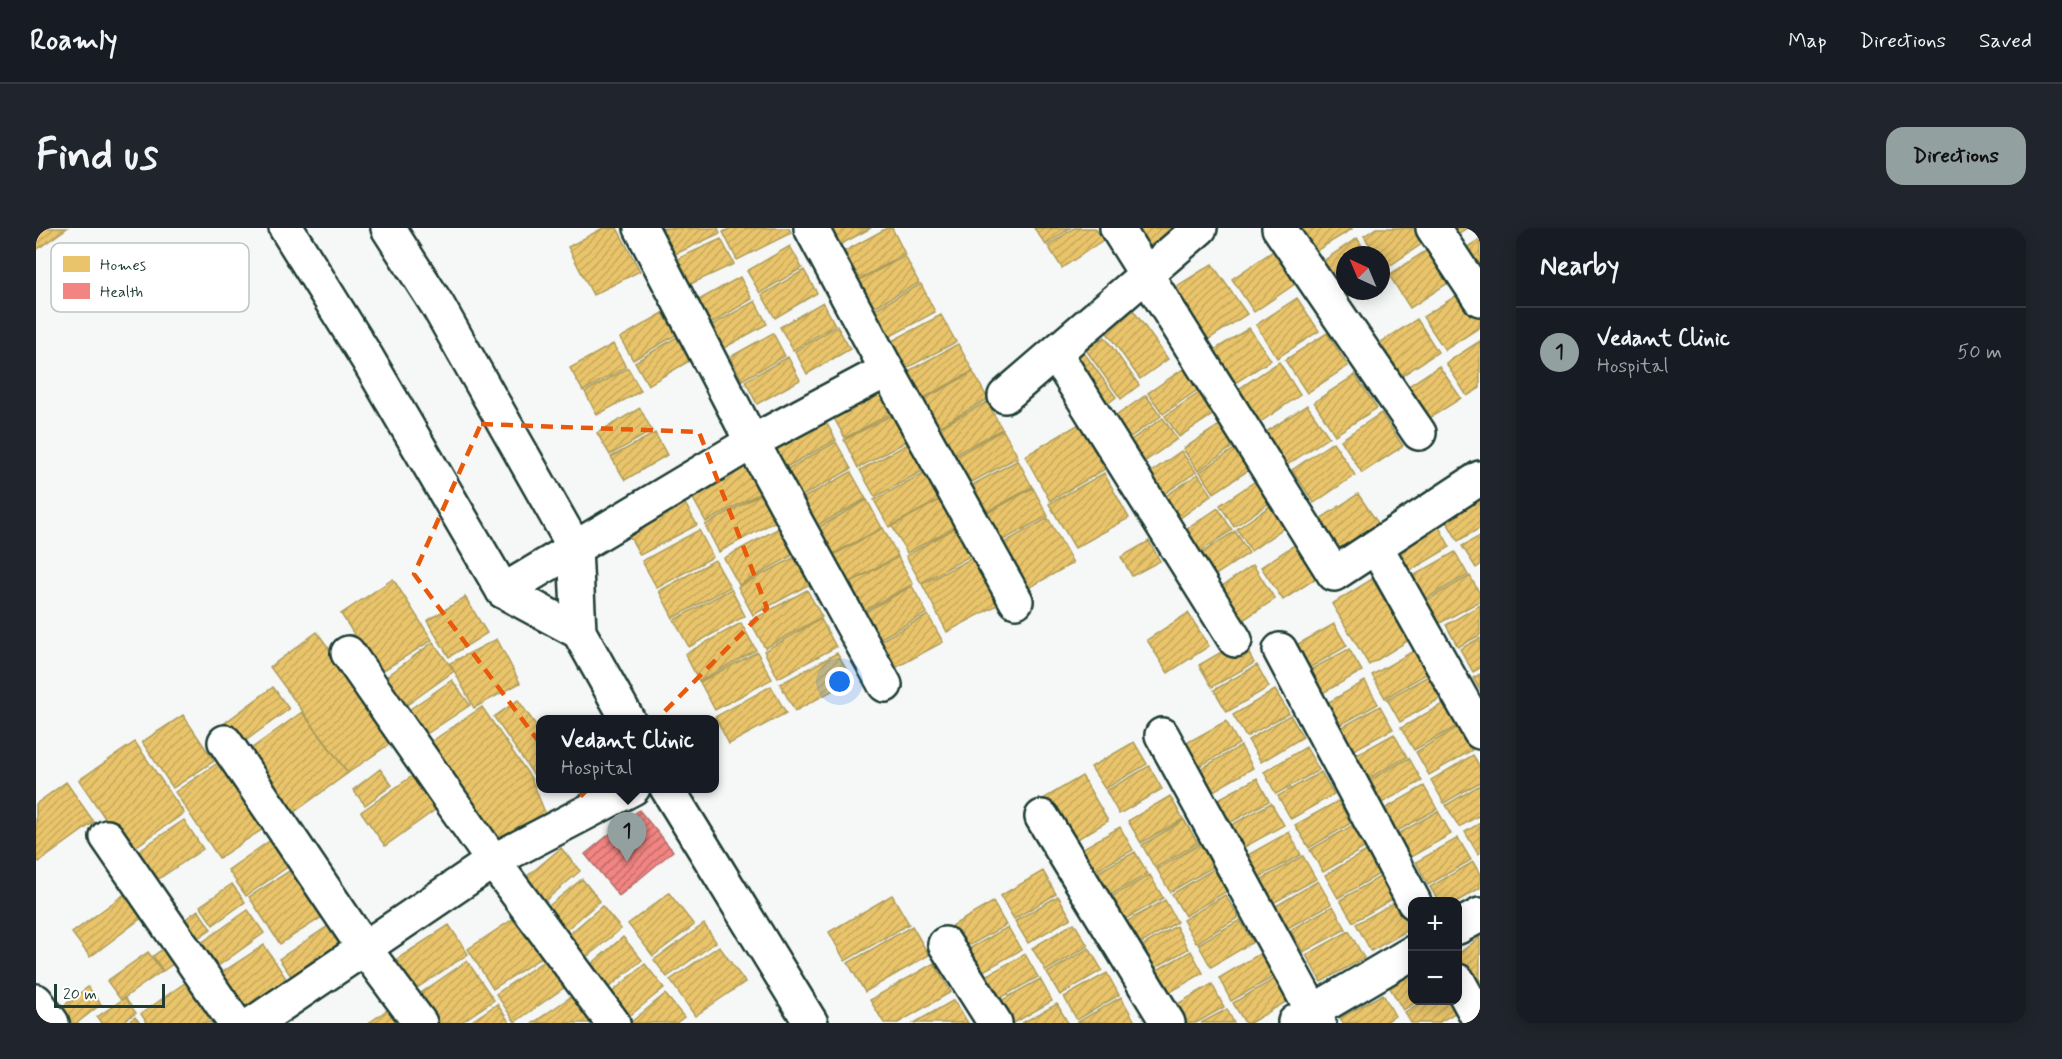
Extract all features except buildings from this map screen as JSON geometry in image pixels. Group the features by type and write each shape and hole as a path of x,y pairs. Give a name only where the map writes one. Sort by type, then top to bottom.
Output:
{"street":[{"path":"286,228 367,358 503,591 579,632"},
{"path":"388,228 438,306 575,548 579,632 625,715"},
{"path":"641,228 752,442 885,684"},
{"path":"811,228 1016,601"},
{"path":"1117,228 1334,574 1480,478"},
{"path":"1005,396 1200,228"},
{"path":"1279,228 1419,433"},
{"path":"1433,228 1480,298"},
{"path":"1055,353 1235,640"},
{"path":"503,591 752,442 887,370"},
{"path":"1376,547 1480,732"},
{"path":"1280,650 1411,897"},
{"path":"348,653 493,861 613,1023"},
{"path":"1162,735 1309,1019 1408,956"},
{"path":"225,742 364,948 420,1023"},
{"path":"254,1023 493,861 625,793"},
{"path":"669,793 811,1023"},
{"path":"1042,817 1168,1023"},
{"path":"107,837 235,1023"},
{"path":"1462,925 1480,915"},
{"path":"945,944 994,1023"},
{"path":"1462,988 1480,1022"},
{"path":"36,1001 52,1023"}],"highlighted area":[{"path":"481,424 699,432 767,608 580,797 414,574"}],"place":[{"name":"Vedant Clinic","path":"627,862"}]}
